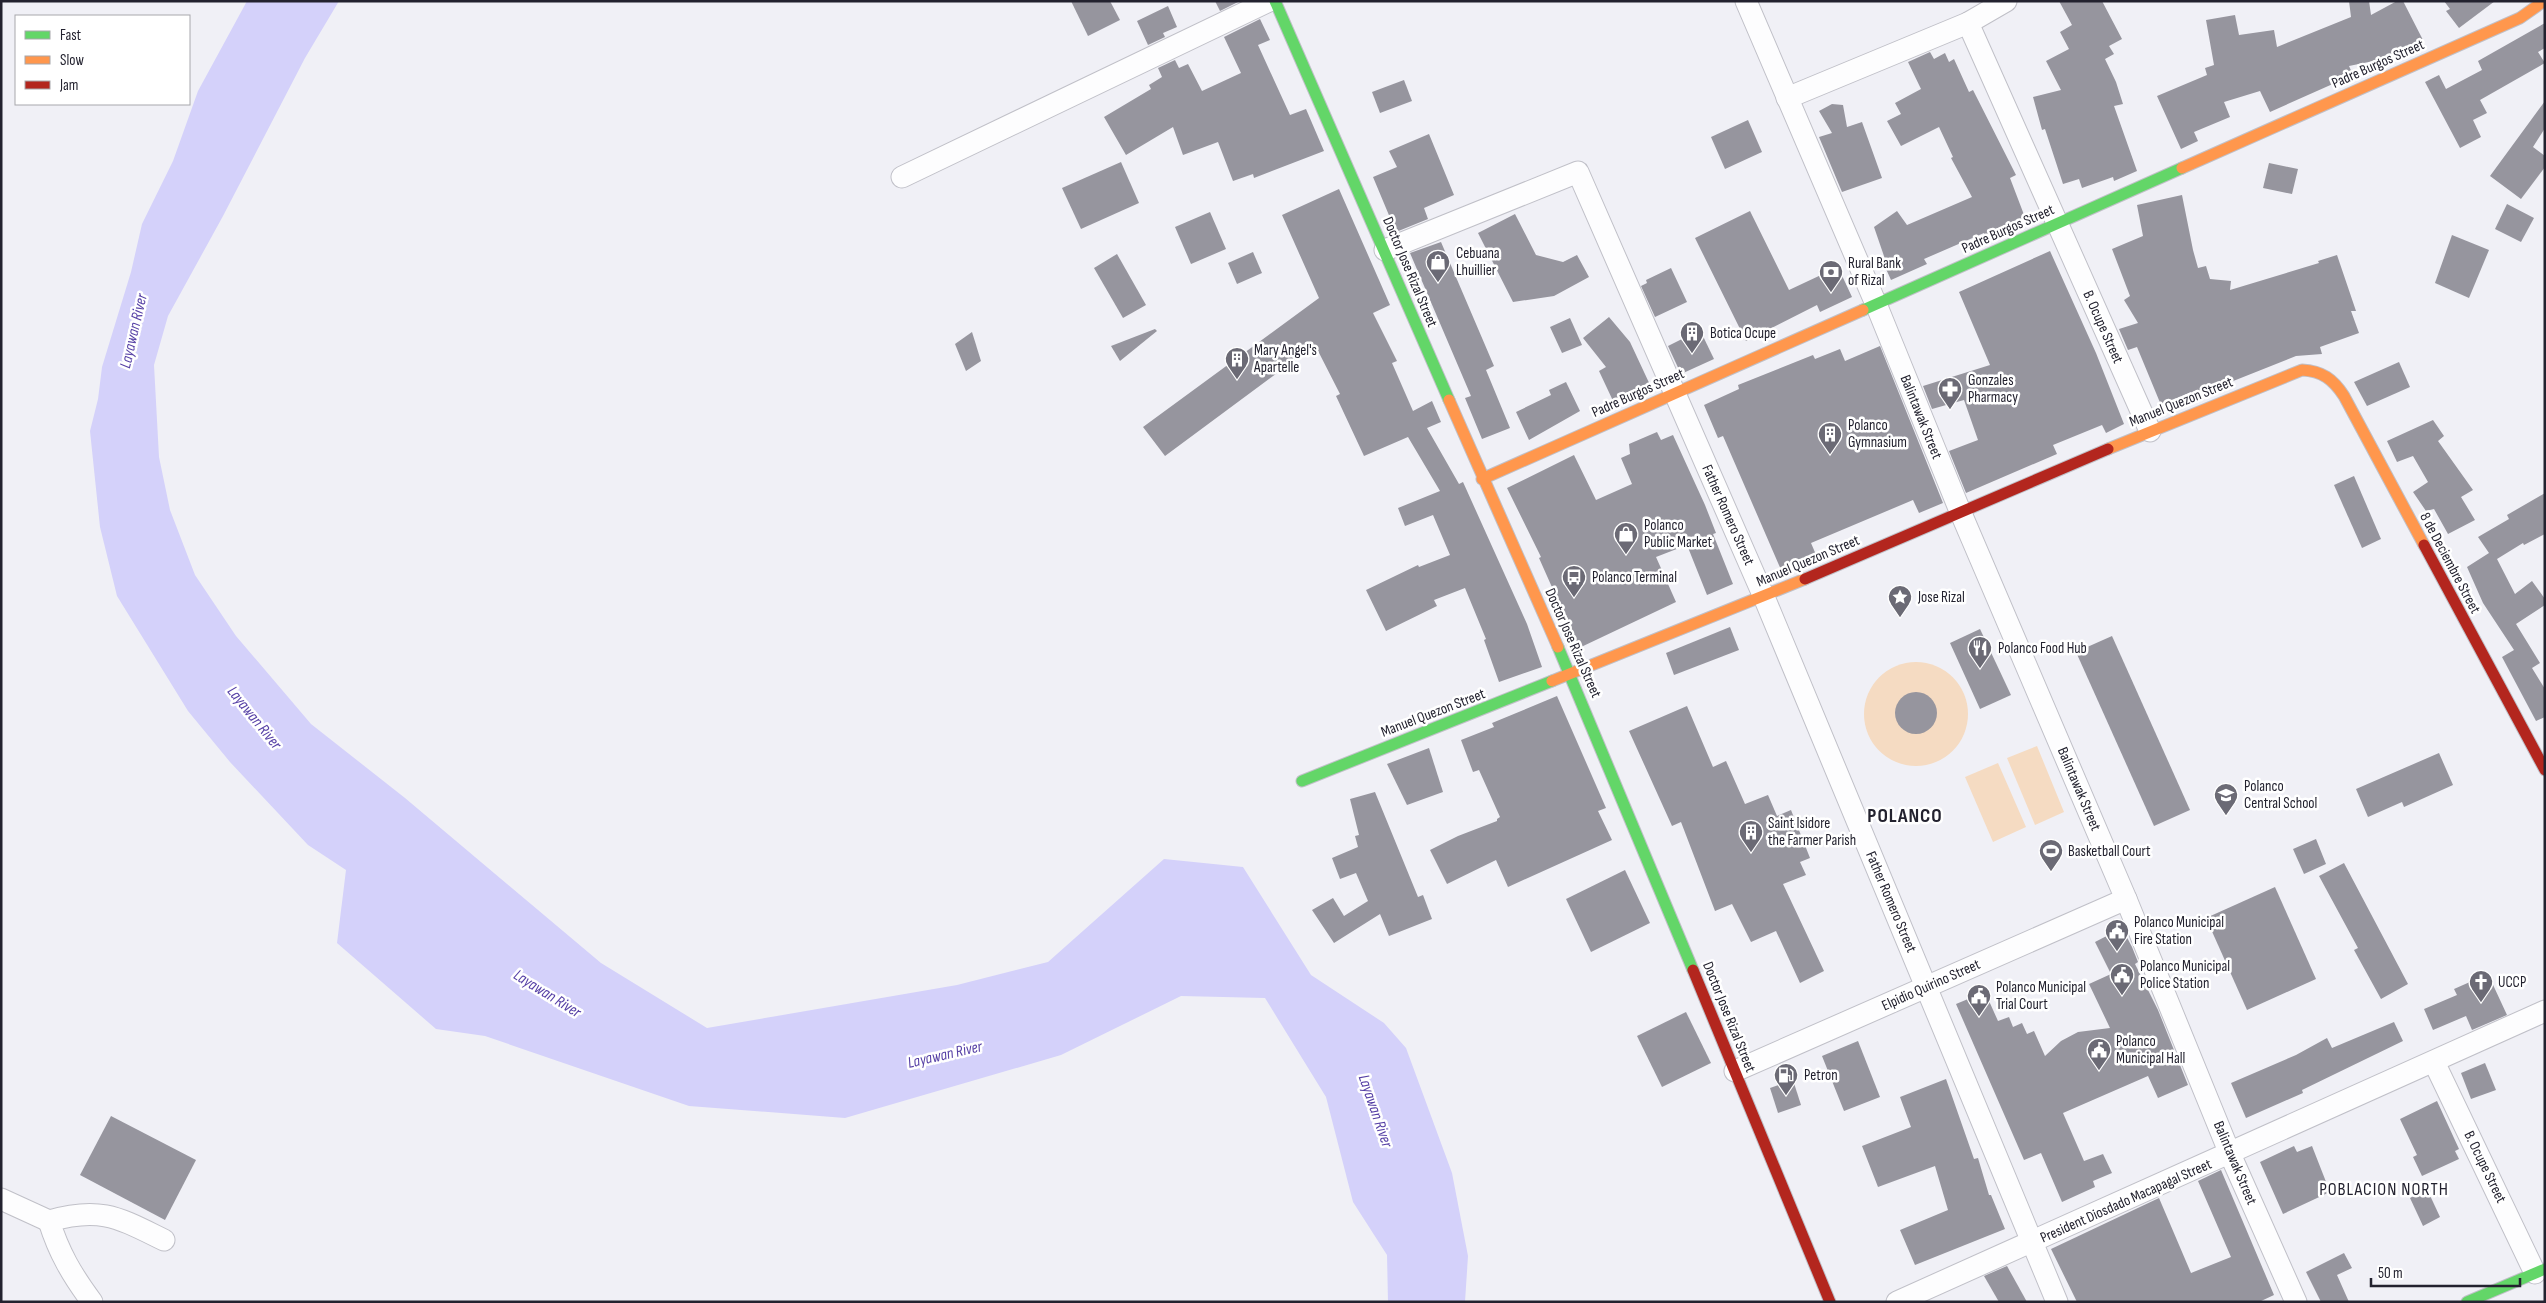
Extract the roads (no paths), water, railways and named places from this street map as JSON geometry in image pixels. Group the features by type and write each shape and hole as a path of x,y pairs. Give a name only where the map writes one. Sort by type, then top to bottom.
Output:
{"street":[{"path":"902,177 1269,1"},
{"name":"Doctor Jose Rizal Street","path":"1275,1 1385,250 1482,479 1571,675 1830,1302"},
{"name":"Balintawak Street","path":"1746,1 1876,304 1960,511 2126,899 2230,1154 2296,1302"},
{"path":"1787,98 1968,23 1991,12 2006,1"},
{"name":"Padre Burgos Street","path":"1482,479 2511,22 2544,1"},
{"name":"B. Ocupe Street","path":"1968,23 2150,431"},
{"name":"Father Romero Street","path":"1385,250 1578,172 1764,597 2057,1302"},
{"name":"Manuel Quezon Street","path":"1302,781 1764,597 1960,511 2150,431 2302,370 2314,370 2325,373"},
{"name":"8 de Deciembre Street","path":"2325,373 2334,381 2344,396 2545,770"},
{"name":"Elpidio Quirino Street","path":"1735,1071 2126,899"},
{"name":"President Diosdado Macapagal Street","path":"1897,1302 2545,1011"},
{"name":"B. Ocupe Street","path":"2434,1062 2540,1271"},
{"path":"1,1198 49,1221 72,1214 99,1213 130,1223 164,1240"},
{"path":"49,1221 58,1250 75,1280 92,1302"},
{"path":"2467,1302 2540,1271"}],"water":[{"name":"Layawan River","path":"247,1 339,1 305,58 223,216 168,316 154,365 159,457 170,510 195,575 236,636 311,724 405,798 601,963 707,1028 957,985 1048,962 1164,859 1243,867 1311,975 1384,1023 1406,1048 1452,1173 1468,1256 1465,1302 1388,1302 1387,1255 1353,1202 1326,1097 1265,998 1181,996 1061,1055 845,1118 689,1106 485,1036 436,1029 337,943 346,870 308,845 230,762 188,711 117,596 100,527 90,431 98,399 102,367 131,272 142,224 173,161 198,91"}],"place":[{"name":"Cebuana Lhuillier","path":"1438,283"},
{"name":"Rural Bank of Rizal","path":"1831,293"},
{"name":"Botica Ocupe","path":"1692,354"},
{"name":"Mary Angel's Apartelle","path":"1237,380"},
{"name":"Gonzales Pharmacy","path":"1950,410"},
{"name":"Polanco Gymnasium","path":"1830,455"},
{"name":"Polanco Public Market","path":"1626,555"},
{"name":"Polanco Terminal","path":"1574,598"},
{"name":"Jose Rizal","path":"1900,618"},
{"name":"Polanco Food Hub","path":"1980,669"},
{"name":"Polanco Central School","path":"2226,816"},
{"name":"Saint Isidore the Farmer Parish","path":"1751,853"},
{"name":"Basketball Court","path":"2051,872"},
{"name":"Polanco Municipal Fire Station","path":"2117,952"},
{"name":"Polanco Municipal Police Station","path":"2122,996"},
{"name":"UCCP","path":"2481,1003"},
{"name":"Polanco Municipal Trial Court","path":"1979,1017"},
{"name":"Polanco Municipal Hall","path":"2099,1071"},
{"name":"Petron","path":"1786,1096"}],"district":[{"name":"POLANCO","path":"1905,816"},
{"name":"POBLACION NORTH","path":"2384,1189"}]}
